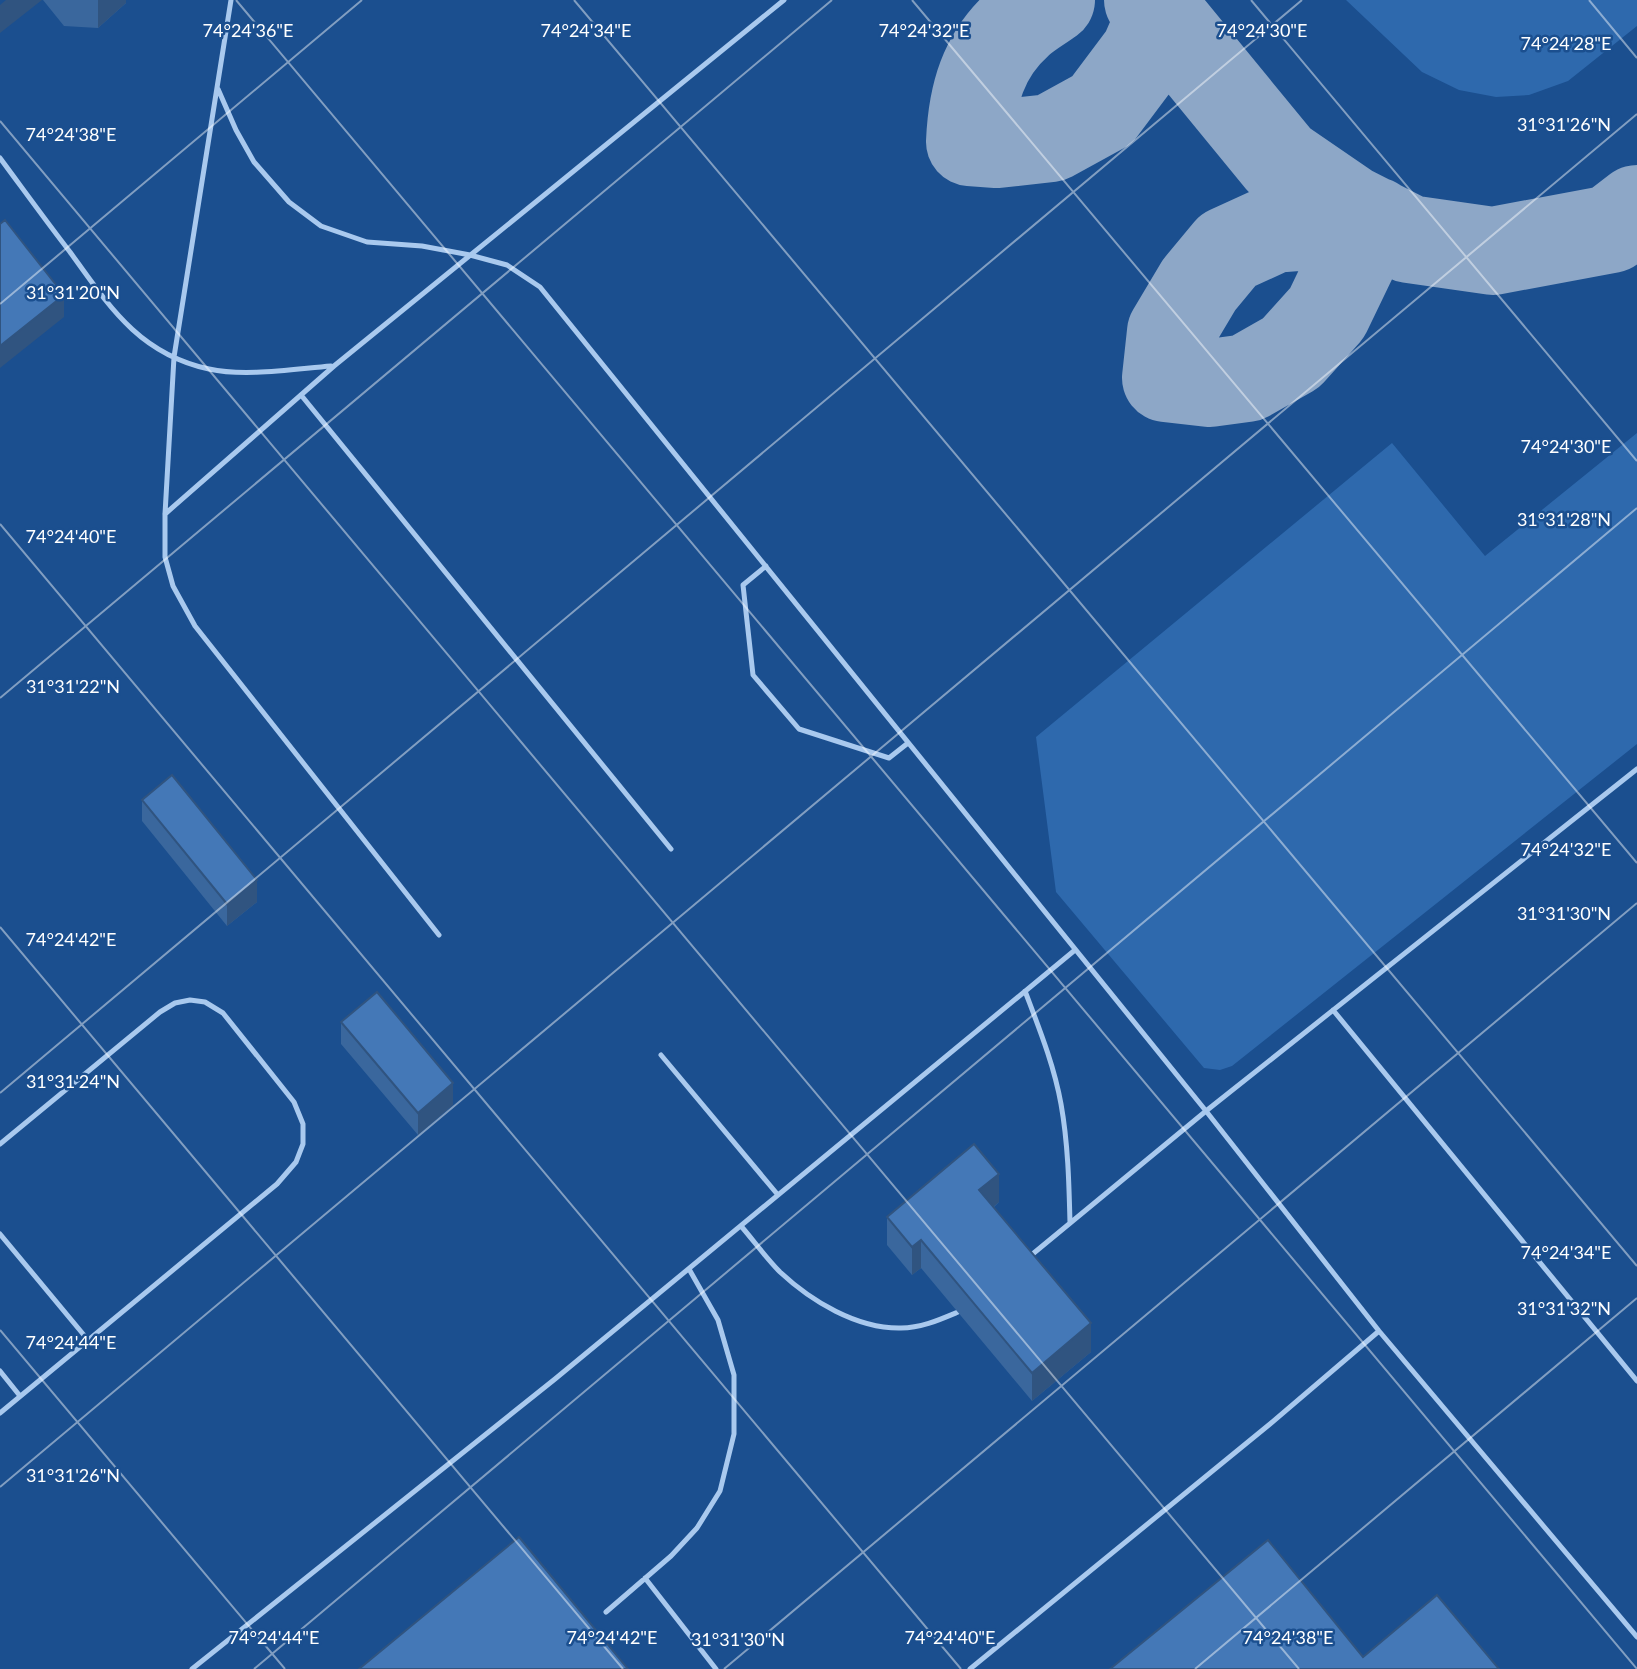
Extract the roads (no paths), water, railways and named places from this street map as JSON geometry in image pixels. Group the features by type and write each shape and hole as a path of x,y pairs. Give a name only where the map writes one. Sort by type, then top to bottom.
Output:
{"lane":[{"path":"232,0 174,357 165,557 173,586 195,626 439,935"},
{"path":"165,514 334,366 784,0"},
{"path":"218,89 236,131 254,163 289,202 320,226 367,242 422,246 507,265 540,287 1206,1111 1379,1331 1637,1637"},
{"path":"0,158 109,306 131,330 152,345 174,357 208,369 232,372 334,366"},
{"path":"301,395 671,849"},
{"path":"766,566 743,585 753,675 799,729 889,758 908,743"},
{"path":"1018,1265 1206,1111 1637,769"},
{"path":"192,1669 555,1379 1075,950"},
{"path":"1025,990 1046,1046 1061,1104 1069,1163 1070,1223"},
{"path":"0,1144 160,1012 174,1003 190,1000 205,1002 223,1013 294,1102 303,1124 303,1144 296,1162 277,1184 0,1413"},
{"path":"1334,1010 1637,1381"},
{"path":"661,1055 778,1195"},
{"path":"741,1226 780,1272 809,1295 866,1324 900,1328 926,1325 958,1312"},
{"path":"0,1234 88,1340"},
{"path":"606,1612 670,1556 697,1528 720,1491 734,1434 734,1375 718,1320 689,1269"},
{"path":"970,1669 1270,1424 1379,1331"},
{"path":"0,1371 20,1396"},
{"path":"645,1578 716,1669"}]}
